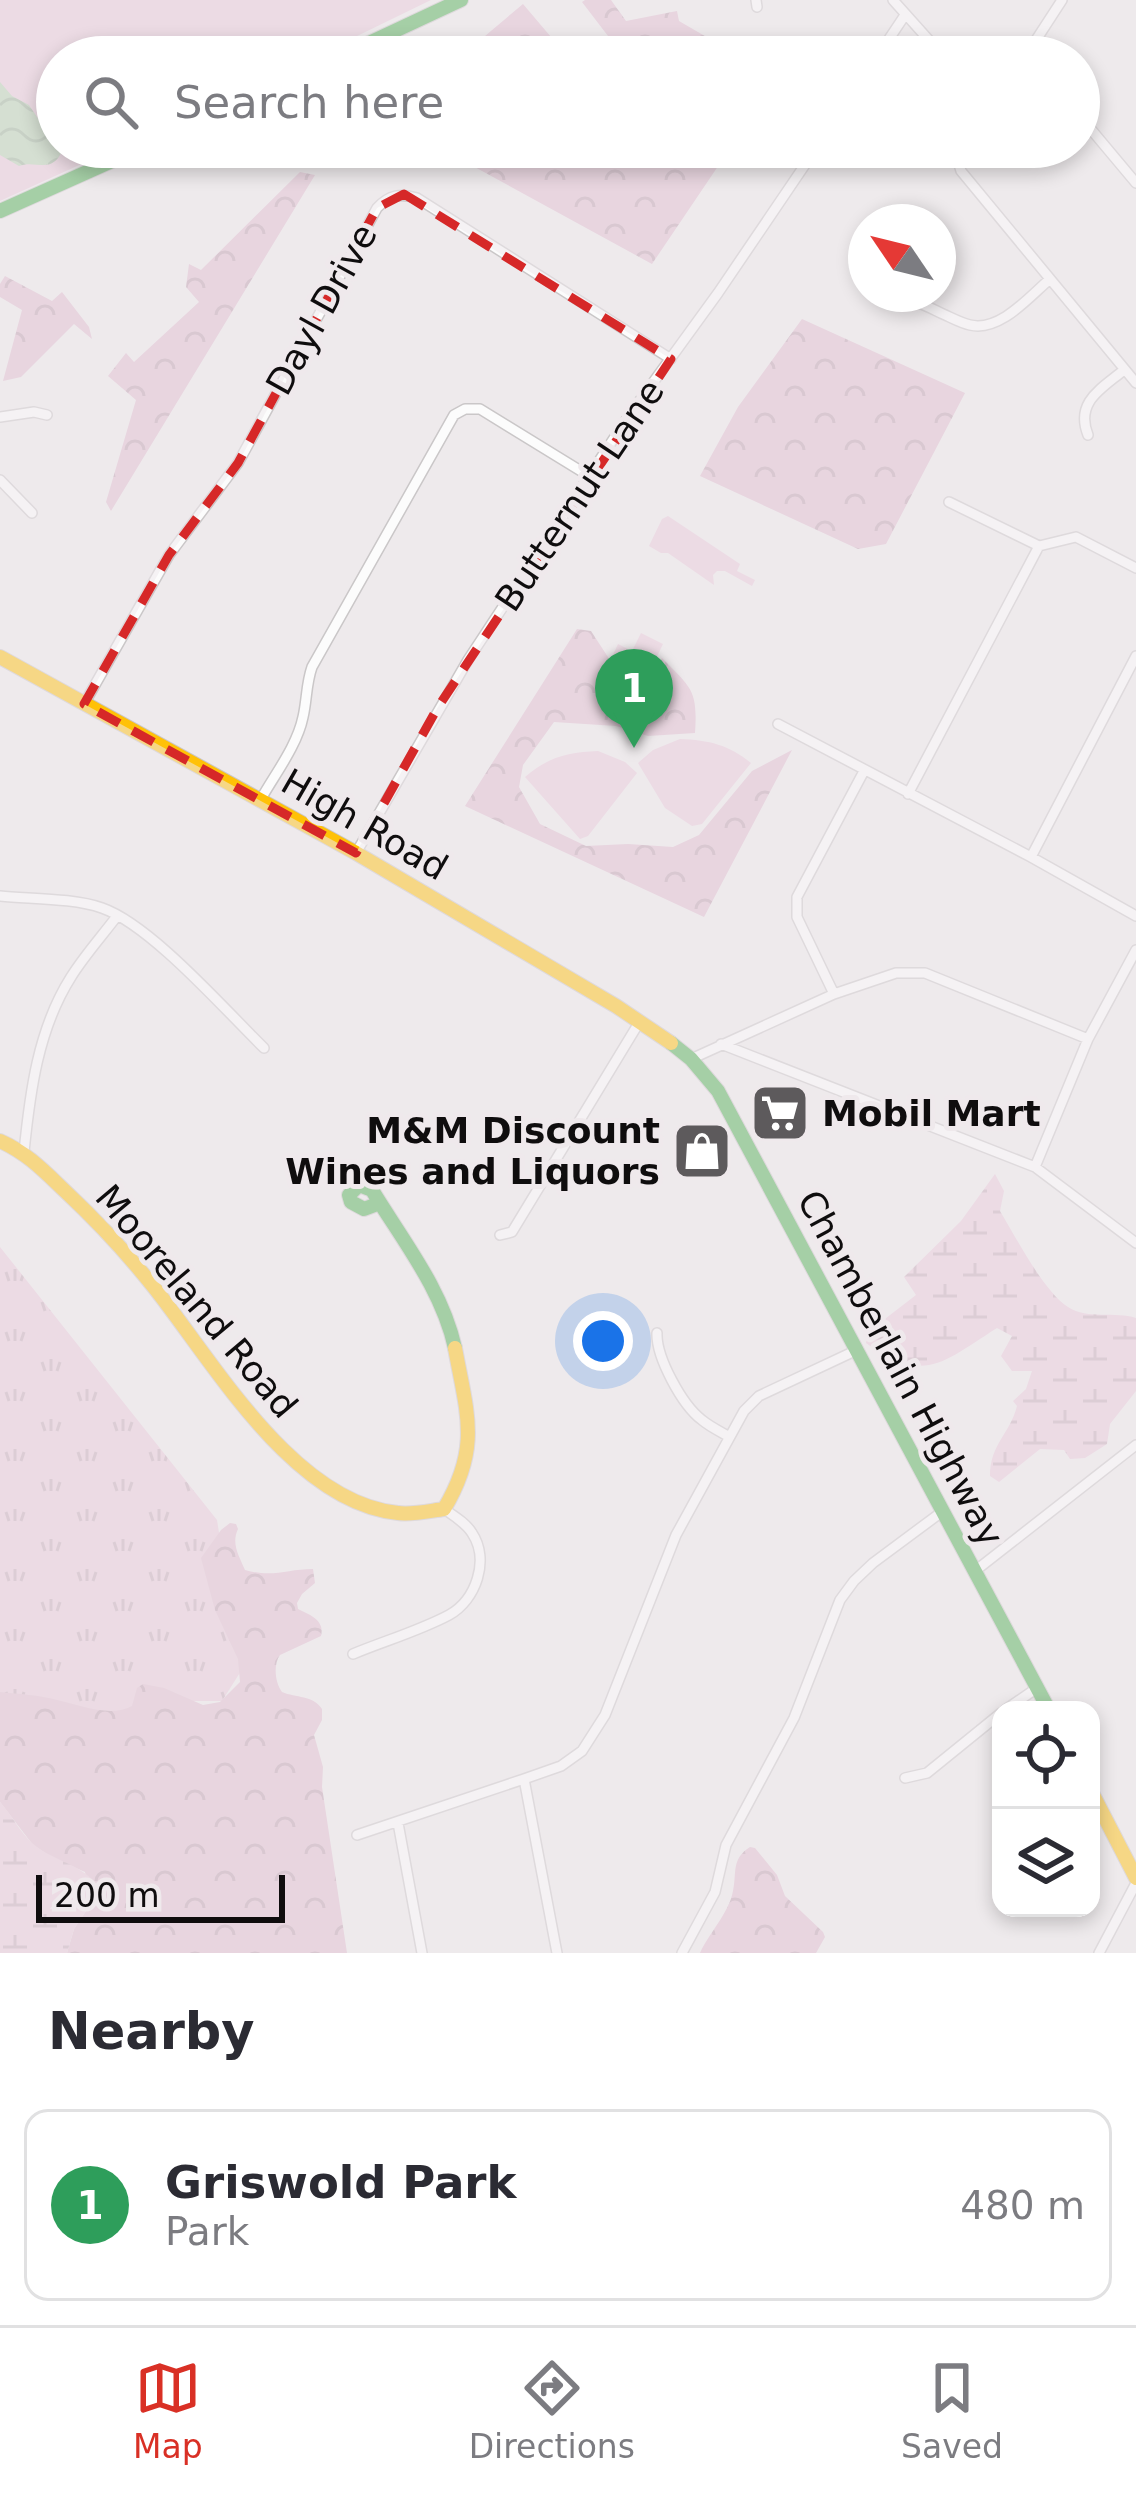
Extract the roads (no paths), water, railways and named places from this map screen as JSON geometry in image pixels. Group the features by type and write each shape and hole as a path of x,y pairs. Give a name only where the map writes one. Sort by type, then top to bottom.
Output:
{"main road":[{"path":"385,36 461,0"},
{"path":"0,211 96,168"},
{"name":"High Road","path":"0,657 356,853 640,1021 691,1059"},
{"name":"Chamberlain Highway","path":"691,1059 733,1117 1044,1701"},
{"name":"Mooreland Road","path":"0,1142 25,1152 111,1236 248,1414 299,1463 327,1485 372,1509 394,1514 444,1509"},
{"path":"380,1203 434,1293 452,1336 470,1457 444,1509"},
{"path":"1100,1809 1136,1881"}],"street":[{"path":"893,0 924,36"},
{"path":"1039,36 1062,0"},
{"path":"891,36 905,15"},
{"path":"1100,140 1136,183"},
{"name":"Butternut Lane","path":"356,853 458,676 589,476 803,168"},
{"path":"960,168 1136,383"},
{"name":"Dayl Drive","path":"84,704 169,555 238,464 387,197 417,198 671,359"},
{"path":"939,312 967,325 992,324 1050,279"},
{"path":"1088,435 1082,421 1085,409 1124,370"},
{"path":"261,799 298,733 312,667 454,415 480,409 589,476"},
{"path":"0,417 47,415"},
{"path":"0,480 32,513"},
{"path":"949,502 1040,546 1076,537 1136,568"},
{"path":"908,794 1040,546"},
{"path":"1031,857 1136,656"},
{"path":"778,724 1136,916"},
{"path":"834,994 797,917 796,897 865,771"},
{"path":"0,896 101,907 117,916 175,960 264,1048"},
{"path":"25,1152 37,1060 51,1018 71,977 117,916"},
{"path":"1035,1167 1088,1039 1136,950"},
{"path":"691,1059 834,994 896,973 926,973 1088,1039"},
{"path":"500,1235 512,1232 640,1021"},
{"path":"721,1043 1035,1167 1136,1243"},
{"path":"657,1333 661,1359 691,1409 728,1436"},
{"path":"357,1835 561,1766 581,1751 605,1715 676,1535 744,1411 759,1396 857,1350"},
{"path":"974,1571 1136,1445"},
{"path":"353,1654 450,1614 471,1593 479,1571 476,1539 444,1509"},
{"path":"682,1953 716,1892 726,1845 794,1718 840,1600 873,1563 943,1511"},
{"path":"1019,1701 1037,1688"},
{"path":"905,1778 927,1773 992,1721"},
{"path":"524,1779 557,1953"},
{"path":"398,1823 422,1953"},
{"path":"1099,1953 1136,1881"}],"water":[{"path":"0,82 36,116 36,164 19,166 0,155"}],"place":[{"name":"Griswold Park","path":"634,748"},
{"name":"Mobil Mart","path":"780,1113"},
{"name":"M&M Discount Wines and Liquors","path":"702,1151"}]}
